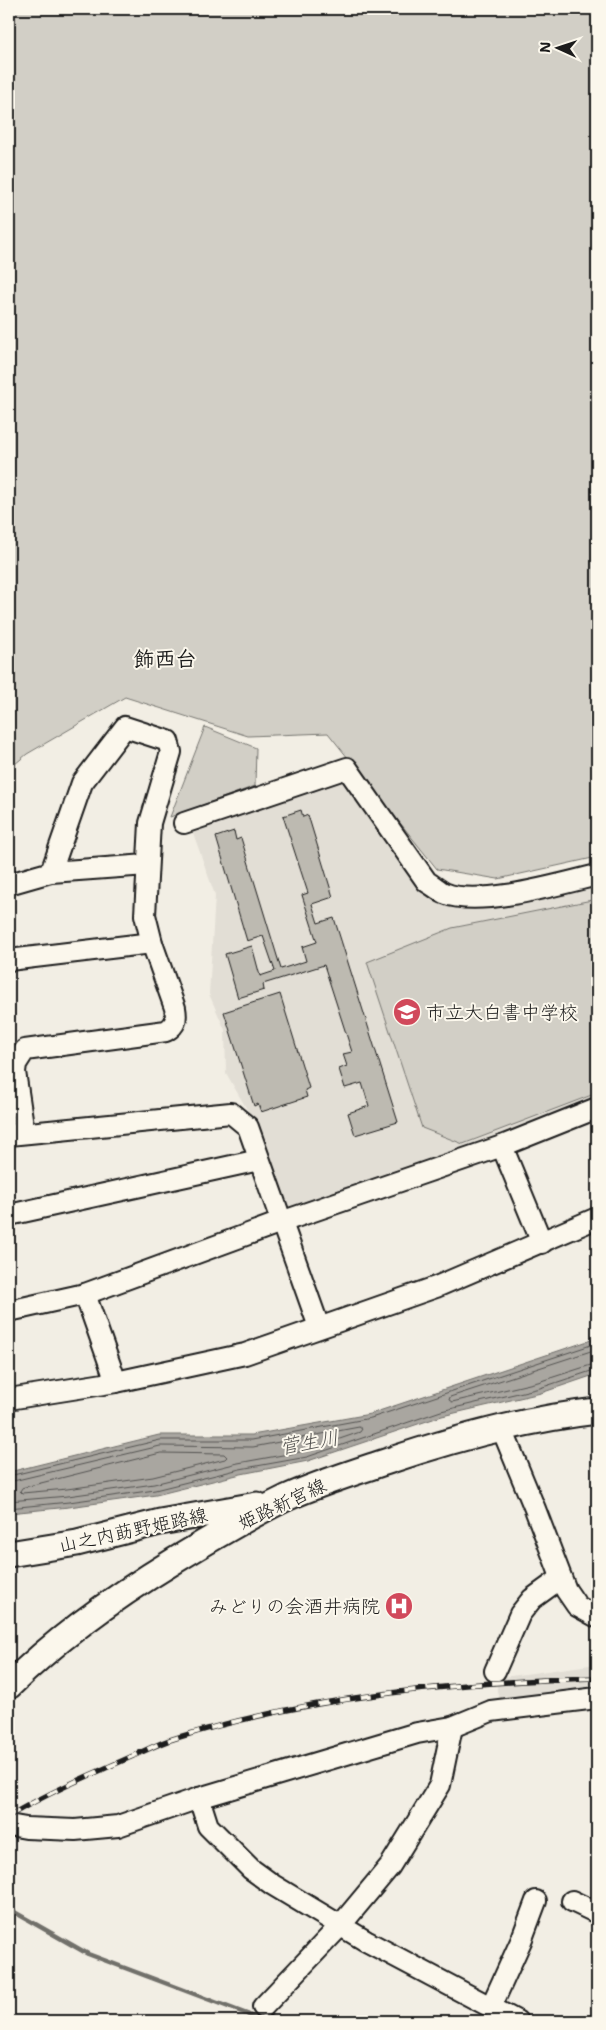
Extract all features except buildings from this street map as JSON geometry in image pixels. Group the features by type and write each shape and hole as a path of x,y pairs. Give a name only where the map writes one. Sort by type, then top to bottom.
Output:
{"main road":[{"name":"姫路新宮線","path":"9,1686 26,1669 92,1615 129,1589 222,1532 286,1498 350,1473 402,1456 502,1429 597,1411"},
{"name":"山之内莇野姫路線","path":"15,1556 160,1522 286,1498"},
{"path":"185,1555 194,1537 190,1517"}],"street":[{"path":"29,1132 22,1125 15,1072 16,1064 25,1050 166,1032 173,1027 176,1018 175,1008 152,942 145,915 150,823 171,752 168,741 125,727 82,783 51,872"},
{"path":"184,823 347,768 428,882 444,893 469,898 523,892 597,875"},
{"path":"9,884 51,872 147,865"},
{"path":"9,960 152,942"},
{"path":"9,1311 85,1294 281,1222 502,1146 597,1108"},
{"path":"9,1135 231,1113 248,1127 319,1327"},
{"path":"502,1146 542,1243"},
{"path":"9,1215 259,1160"},
{"path":"9,1400 116,1382 245,1354 436,1287 597,1218"},
{"path":"85,1294 116,1382"},
{"path":"502,1429 566,1590 577,1606 597,1617"},
{"path":"495,1671 520,1614 532,1599 561,1578"},
{"path":"9,1825 26,1828 75,1830 118,1826 199,1798 417,1733 452,1727 491,1711 597,1698"},
{"path":"263,2007 340,1926 390,1866 440,1785 452,1727"},
{"path":"199,1798 208,1826 251,1869 340,1926 517,2021"},
{"path":"491,2007 521,1941 536,1901"},
{"path":"572,1901 597,1913"}],"shaded area":[{"path":"9,9 597,9 597,857 498,879 437,869 328,733 248,736 125,697 27,754 9,769"},
{"path":"205,727 256,748 255,786 170,817"},
{"name":"市立大白書中学校","path":"346,780 449,903 597,884 597,1100 292,1211 285,1207 256,1125 226,1073 225,1030 209,994 215,895 192,830"},
{"path":"597,899 597,1093 463,1144 422,1128 367,962 452,928"},
{"path":"597,1664 597,1691 502,1705 497,1691 497,1678"}],"water":[{"name":"菅生川","path":"597,1338 597,1374 541,1393 442,1416 308,1461 241,1474 156,1495 9,1513 9,1472 159,1435 252,1435 370,1414"}],"waterway":[{"path":"9,1909 88,1954 247,2014 259,2021"}],"railway":[{"path":"9,1816 37,1800 156,1745 279,1711 385,1694 438,1688 491,1683 597,1678"}],"place":[{"name":"市立大白書中学校","path":"407,1012"},
{"name":"みどりの会酒井病院","path":"399,1606"}],"district":[{"name":"飾西台","path":"165,659"}]}
